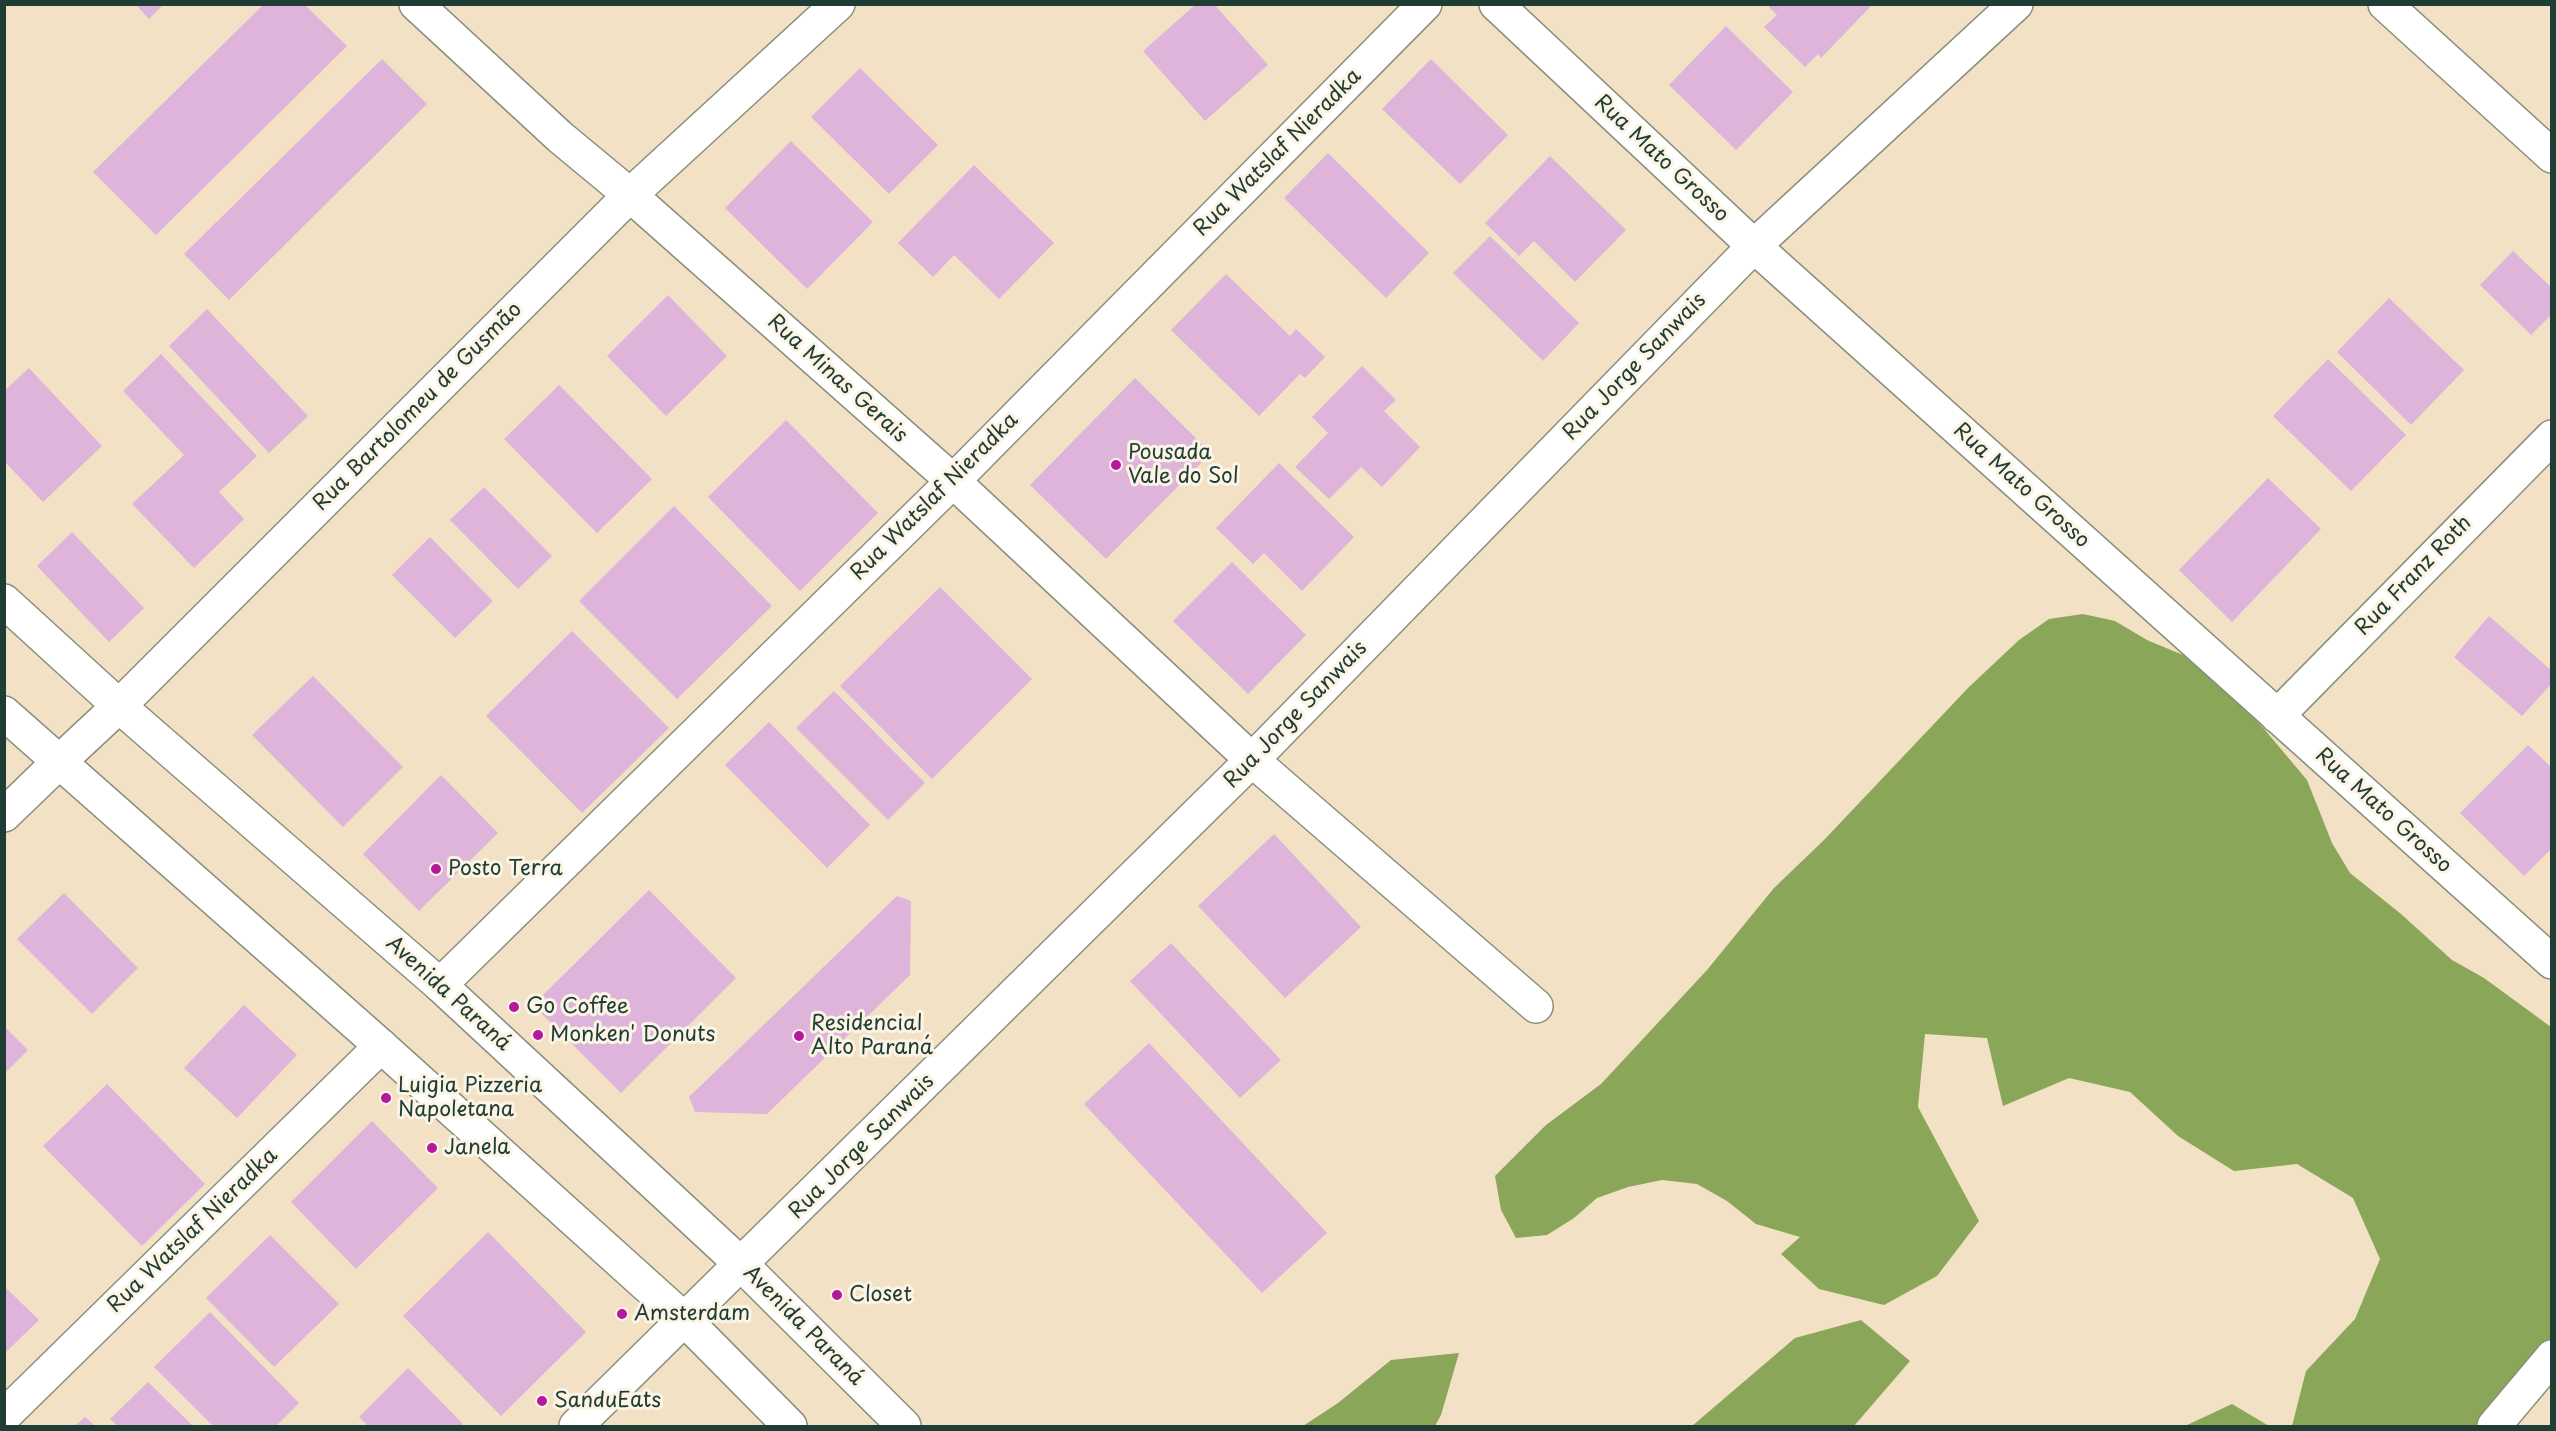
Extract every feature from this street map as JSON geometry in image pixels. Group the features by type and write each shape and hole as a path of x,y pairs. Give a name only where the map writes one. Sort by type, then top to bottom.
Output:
{"street":[{"name":"Rua Minas Gerais","path":"416,4 560,137 630,195 952,481 1252,760 1536,1006"},
{"name":"Rua Bartolomeu de Gusmão","path":"4,815 119,706 630,195 838,4"},
{"name":"Rua Watslaf Nieradka","path":"440,985 952,481 1425,4"},
{"name":"Rua Mato Grosso","path":"1496,4 1754,246 2552,963"},
{"name":"Rua Jorge Sanwais","path":"576,1426 742,1265 1252,760 1754,246 2016,4"},
{"path":"2385,4 2552,156"},
{"name":"Rua Franz Roth","path":"2277,716 2552,436"},
{"name":"Avenida Paraná","path":"4,601 119,706 440,985 742,1265 904,1426"},
{"path":"4,713 381,1046 685,1320 790,1426"},
{"name":"Rua Watslaf Nieradka","path":"4,1416 381,1046"},
{"path":"2494,1426 2552,1357"}],"green space":[{"path":"2083,614 2115,621 2147,640 2183,655 2209,675 2259,723 2307,780 2332,843 2350,873 2401,914 2452,960 2484,978 2551,1027 2551,1337 2533,1363 2480,1426 2292,1426 2306,1371 2355,1319 2380,1259 2353,1198 2297,1164 2234,1171 2178,1136 2130,1092 2069,1078 2003,1106 1987,1038 1925,1034 1918,1107 1979,1221 1937,1276 1884,1305 1819,1289 1781,1254 1800,1237 1756,1224 1727,1201 1697,1184 1662,1180 1628,1187 1597,1198 1574,1218 1547,1235 1516,1238 1501,1210 1495,1176 1546,1125 1601,1084 1707,970 1774,888 1824,840 1968,688 2019,640 2049,619"},
{"path":"1861,1320 1910,1361 1854,1426 1692,1426 1795,1338"},
{"path":"1459,1353 1441,1415 1435,1426 1303,1426 1338,1403 1391,1360"},
{"path":"2232,1404 2269,1426 2185,1426"}],"building":[{"path":"135,4 164,4 149,19"},
{"path":"1196,4 1214,4 1268,65 1205,121 1143,51"},
{"path":"1771,4 1873,4 1821,58 1818,54 1805,67 1764,27 1777,15 1769,7"},
{"path":"263,5 305,5 347,46 156,235 93,172"},
{"path":"1726,26 1793,92 1736,150 1669,85"},
{"path":"382,59 427,104 229,300 184,254"},
{"path":"1431,59 1508,135 1460,184 1382,109"},
{"path":"860,68 938,145 889,194 811,117"},
{"path":"791,141 873,222 807,289 725,208"},
{"path":"1328,153 1429,253 1386,298 1284,198"},
{"path":"1550,156 1626,230 1575,282 1534,241 1519,256 1485,223"},
{"path":"974,165 1054,243 999,299 954,255 933,277 898,243"},
{"path":"1490,236 1579,323 1543,361 1453,273"},
{"path":"2513,251 2552,288 2552,314 2531,335 2480,285"},
{"path":"1226,274 1290,336 1296,329 1325,357 1305,378 1300,374 1259,416 1171,330"},
{"path":"668,295 727,356 666,416 607,356"},
{"path":"2389,298 2464,370 2411,425 2337,352"},
{"path":"207,309 308,416 269,453 169,346"},
{"path":"161,354 257,456 219,492 244,519 194,568 132,504 184,455 123,391"},
{"path":"2328,359 2406,435 2351,491 2273,416"},
{"path":"1362,366 1396,400 1384,411 1420,447 1382,487 1361,467 1329,499 1295,467 1328,433 1312,417"},
{"path":"29,368 102,446 43,502 4,461 4,391"},
{"path":"1135,378 1211,453 1106,559 1030,485"},
{"path":"559,385 652,479 597,533 504,439"},
{"path":"786,420 878,513 800,591 708,497"},
{"path":"1279,463 1354,537 1302,591 1264,553 1253,564 1216,528"},
{"path":"2268,478 2321,529 2232,622 2179,570"},
{"path":"484,487 552,556 518,589 450,520"},
{"path":"674,506 772,606 677,699 579,601"},
{"path":"72,532 144,608 109,642 37,566"},
{"path":"430,537 493,601 455,638 392,575"},
{"path":"1232,562 1306,635 1248,694 1173,621"},
{"path":"940,587 1032,679 932,779 840,686"},
{"path":"2489,616 2552,671 2552,683 2522,716 2454,657"},
{"path":"572,631 669,728 582,813 486,716"},
{"path":"313,676 403,767 343,827 252,735"},
{"path":"834,691 925,783 888,820 796,728"},
{"path":"769,722 870,825 827,868 725,765"},
{"path":"2528,745 2552,768 2552,848 2524,876 2460,813"},
{"path":"441,775 498,833 419,911 363,854"},
{"path":"1274,834 1361,927 1285,998 1198,906"},
{"path":"649,890 736,978 621,1093 533,1005"},
{"path":"64,893 138,968 92,1014 17,939"},
{"name":"Residencial Alto Paraná","path":"897,896 911,901 910,975 767,1114 695,1112 689,1097"},
{"path":"1171,943 1281,1060 1240,1098 1130,981"},
{"path":"244,1005 297,1055 237,1118 184,1068"},
{"path":"4,1026 28,1050 4,1074"},
{"path":"1149,1043 1327,1233 1262,1293 1084,1104"},
{"path":"107,1084 205,1184 142,1246 43,1146"},
{"path":"372,1121 438,1188 356,1269 291,1202"},
{"path":"488,1232 586,1332 501,1416 403,1316"},
{"path":"270,1235 339,1304 274,1367 206,1298"},
{"path":"4,1286 39,1320 4,1354"},
{"path":"210,1312 299,1403 276,1426 213,1426 154,1367"},
{"path":"408,1368 463,1424 460,1426 368,1426 359,1417"},
{"path":"148,1382 193,1426 118,1426 110,1419"},
{"path":"85,1417 95,1426 75,1426"}],"place":[{"name":"Pousada Vale do Sol","path":"1116,465"},
{"name":"Posto Terra","path":"436,869"},
{"name":"Go Coffee","path":"514,1007"},
{"name":"Monken' Donuts","path":"538,1035"},
{"name":"Residencial Alto Paraná","path":"799,1036"},
{"name":"Luigia Pizzeria Napoletana","path":"386,1098"},
{"name":"Janela","path":"432,1148"},
{"name":"Closet","path":"837,1295"},
{"name":"Amsterdam","path":"622,1314"},
{"name":"SanduEats","path":"542,1401"}]}
